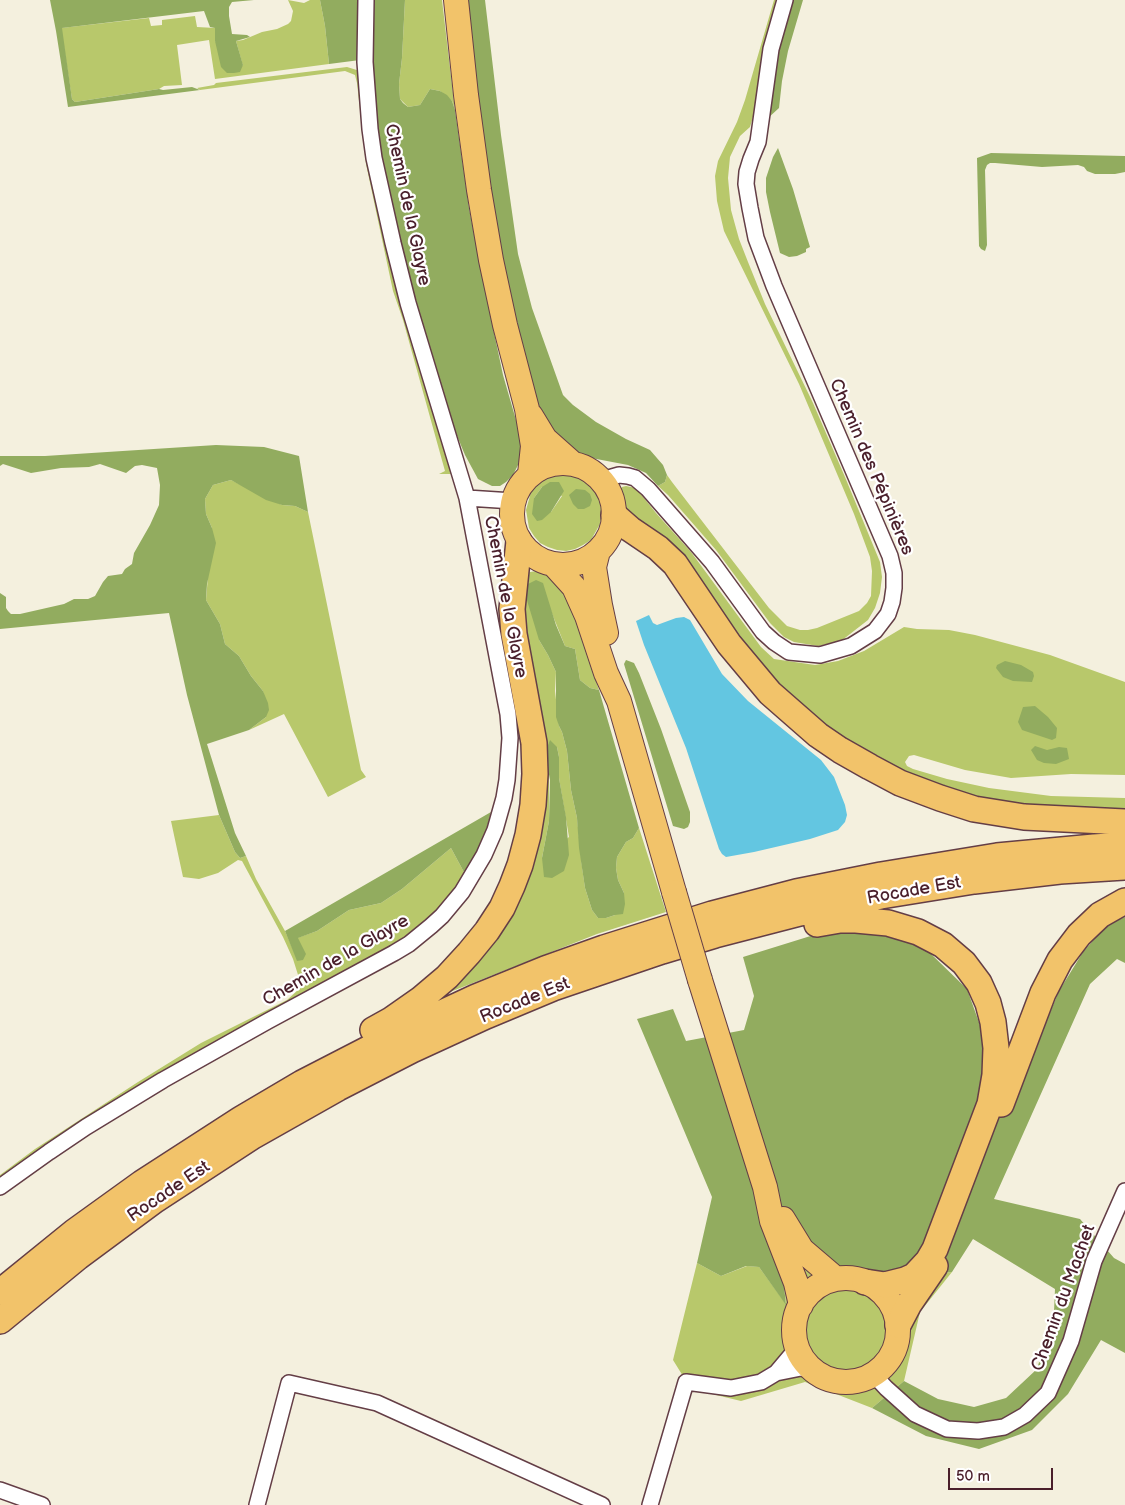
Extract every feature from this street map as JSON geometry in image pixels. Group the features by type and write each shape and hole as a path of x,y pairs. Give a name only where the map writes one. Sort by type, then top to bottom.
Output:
{"highway":[{"path":"614,515 630,529 658,548 675,564 729,644 770,693 818,735 840,750 900,783 974,809 1024,818 1125,822"},
{"path":"302,1083 324,1058 391,1020 421,999 447,977 487,932 502,908 512,886 528,835 535,774 534,743 514,634 512,609 519,541"},
{"name":"Rocade Est","path":"0,1292 74,1232 142,1183 241,1118 302,1083 403,1031 536,972 604,948 712,914 796,892 881,875 997,856 1094,846 1125,845"},
{"name":"Rocade Est","path":"0,1321 78,1257 155,1200 253,1136 338,1088 412,1050 486,1016 554,988 662,951 800,913 881,896 965,882 1060,871 1125,867"},
{"path":"898,1325 909,1304 940,1260 1043,993 1060,960 1079,935 1100,915 1125,901"},
{"path":"752,925 772,932 840,920 856,920 888,923 918,932 943,945 964,963 978,983 988,1003 993,1022 996,1048 995,1074 990,1104 935,1249 928,1261 914,1276 885,1285 865,1282"}],"main road":[{"path":"456,0 478,190 505,325 527,409 532,446 530,474"},
{"path":"527,409 545,439 572,463"},
{"path":"557,463 572,463 584,467 604,483 610,493 613,504 612,528 607,541 598,551 585,560 570,565 554,564 540,560 528,552 519,541 512,515 513,501 520,486 530,474 543,467 557,463"},
{"path":"598,551 594,567 600,605 615,668 619,701"},
{"path":"554,564 574,586 587,616 606,673 619,701 700,980 765,1187 772,1221 796,1283 801,1305"},
{"path":"765,1187 802,1250 836,1279"},
{"path":"851,1278 865,1282 878,1289 888,1299 895,1311 898,1325 898,1340 885,1366 874,1375 858,1381 842,1382 826,1378 813,1370 802,1358 796,1345 794,1332 796,1318 801,1305 810,1293 822,1284 836,1279 851,1278"}],"street":[{"name":"Chemin de la Glayre","path":"0,1188 86,1127 163,1080 401,949 422,934 442,916 462,892 484,855 495,830 507,780 510,738 508,714 467,498 408,303 374,158 365,62 366,0"},
{"name":"Chemin des Pépinières","path":"604,483 612,477 619,475 628,476 635,478 648,489 712,562 763,632 789,652 820,655 851,646 875,631 888,614 894,588 894,573 890,556 774,286 756,238 750,208 746,184 747,172 758,142 771,49 785,0"},
{"name":"Chemin de la Glayre","path":"467,498 513,501"},
{"name":"Chemin du Machet","path":"874,1375 915,1414 947,1429 978,1432 1004,1427 1025,1415 1048,1393 1071,1341 1094,1262 1125,1191"},
{"path":"650,1505 686,1382 730,1388 761,1382 776,1373 792,1354 796,1345"},
{"path":"776,1373 801,1368 813,1370"},
{"path":"258,1505 289,1383 378,1403 602,1505"},
{"path":"0,1490 42,1505"}],"green space":[{"path":"50,0 254,0 232,2 229,7 232,34 250,37 236,41 243,65 240,72 234,73 227,73 221,67 215,41 215,28 210,27 204,11 62,28 72,99 75,102 159,89 192,87 200,90 68,107"},
{"path":"288,0 304,3 310,0 320,0 329,64 215,79 209,40 177,45 182,85 164,86 159,89 75,102 72,99 61,28 149,18 151,26 162,25 162,20 195,16 197,27 215,28 215,41 243,66 236,41 288,24 291,21 293,11"},
{"path":"320,0 360,0 360,60 329,64"},
{"path":"371,0 405,0 399,84 400,99 403,103 408,107 420,105 430,89 447,95 452,101 455,110 469,208 481,271 503,375 518,427 522,451 513,475 500,486 492,486 478,479 465,455 448,414 399,244 377,126 373,84"},
{"path":"405,0 442,0 455,110 452,101 440,91 430,89 420,105 408,107 400,99 399,84"},
{"path":"466,0 485,0 501,135 518,254 532,308 563,395 596,422 650,450 663,465 667,475 665,482 658,486 646,473 628,465 586,457 567,450 556,440 539,410 503,266 488,182"},
{"path":"774,0 781,0 758,100 750,127 740,136 730,157 728,178 731,210 739,239 765,304 813,403 845,477 880,562 882,577 880,593 875,608 868,620 841,641 818,646 794,642 784,637 770,623 716,550 658,486 665,482 667,475 769,608 787,626 800,630 817,628 859,611 871,596 872,571 870,557 854,514 799,384 724,231 717,201 715,176 718,161 737,122 745,100"},
{"path":"790,0 803,0 788,51 779,108 767,119 775,54"},
{"path":"347,67 360,71 453,474 439,474 445,471 403,320 393,291 366,164 355,75 345,71 200,90 197,88 216,83"},
{"path":"778,148 793,189 810,247 806,249 806,252 797,256 789,257 780,253 766,192 766,178"},
{"path":"991,153 1125,156 1125,172 1095,174 1078,165 1042,167 990,163 985,170 987,245 985,251 979,246 977,158"},
{"path":"216,445 264,447 299,456 308,512 295,506 282,505 266,500 231,480 213,485 205,499 206,514 216,543 207,584 206,600 220,624 225,644 239,656 263,691 269,710 266,717 249,730 207,744 235,833 246,856 240,858 235,852 219,815 187,695 169,613 0,629 0,593 6,597 6,608 8,611 11,614 20,614 64,604 74,599 88,599 95,596 108,576 122,574 132,564 134,553 159,505 160,485 157,468 142,465 135,466 126,473 100,464 89,467 61,468 31,473 3,464 0,466 0,456 45,456"},
{"path":"562,474 580,478 587,482 599,497 602,515 600,524 591,540 575,549 566,551 548,547 540,543 529,528 526,510 531,492 537,485 553,476","holes":["542,487 562,496 551,512 534,498"]},
{"path":"231,480 282,505 295,506 308,512 361,770 366,777 328,797 284,714 249,730 266,717 263,691 239,656 225,644 220,624 206,600 212,528 206,514 205,499 213,485"},
{"path":"550,482 559,482 564,491 551,512 542,520 537,521 532,514 534,498 542,487"},
{"path":"622,487 636,488 691,552 761,647 774,659 815,665 838,661 864,651 904,627 949,630 975,635 1050,655 1125,682 1125,775 1071,774 1011,778 965,770 914,755 909,756 905,762 907,766 913,769 989,788 1051,796 1125,798 1125,811 1008,805 969,796 911,777 840,738 790,698 626,513 619,491"},
{"path":"576,489 585,490 590,494 592,500 590,506 578,509 573,504 569,495"},
{"path":"537,571 550,576 567,594 599,690 590,688 580,680 575,649 565,646 551,611 539,640 556,672 555,691 559,726 567,751 585,888 592,910 598,918 615,915 624,893 618,880 617,857 626,842 633,838 639,828 666,912 597,934 450,992 447,987 526,877 523,627 524,575","holes":["557,747 559,778 569,837 542,858 549,821 549,771"]},
{"path":"536,580 543,583 556,625 565,646 575,649 580,680 590,688 599,690 639,828 633,838 626,842 617,857 618,880 624,893 625,904 623,914 606,918 598,918 592,910 585,888 567,751 556,717 556,672 539,640 526,597 528,584"},
{"path":"626,660 634,663 639,673 690,812 690,822 688,827 684,829 673,826 624,664"},
{"path":"1005,661 1021,665 1033,672 1032,682 1013,681 1003,677 996,668 997,665"},
{"path":"1035,706 1057,728 1056,738 1052,740 1022,730 1018,722 1023,707"},
{"path":"550,740 557,747 559,757 559,778 566,817 569,855 564,871 552,878 544,877 542,858 549,821 550,780 545,753"},
{"path":"1035,746 1047,750 1059,747 1067,748 1069,759 1056,764 1044,763 1037,760 1031,750"},
{"path":"491,812 483,842 466,876 451,848 402,889 381,903 349,910 317,931 298,938 306,954 303,960 297,961 285,931"},
{"path":"219,815 235,852 240,858 246,856 256,879 285,931 298,961 297,938 317,931 349,910 381,903 402,889 451,848 466,876 447,900 418,930 0,1180 0,1175 35,1149 138,1082 201,1043 287,1000 298,990 299,978 293,959 242,861 238,860 218,873 199,879 183,877 171,821"},
{"path":"1125,917 1125,963 1117,959 1090,984 994,1199 1080,1219 1114,1258 1125,1264 1125,1353 1101,1340 1068,1394 1032,1430 979,1449 926,1436 872,1408 904,1381 938,1399 974,1407 1006,1398 1037,1369 1054,1312 1055,1289 973,1239 952,1272 892,1277 781,1258 786,1305 759,1267 746,1266 721,1276 697,1263 712,1197 637,1019 673,1009 686,1041 744,1030 754,996 743,957 817,934 886,931 929,952 967,989 985,1039 1018,1089 1059,991 1083,952 1107,925"},
{"path":"809,1248 892,1277 952,1272 920,1312 904,1381 872,1408 805,1382 741,1401 691,1389 673,1360 697,1263 721,1276 747,1266 759,1267 786,1304 781,1258"}],"water":[{"path":"649,615 653,623 657,625 676,618 684,617 690,620 722,674 748,701 821,760 834,777 845,805 847,815 845,822 838,830 810,839 754,852 726,857 722,854 686,748 636,621"}]}
